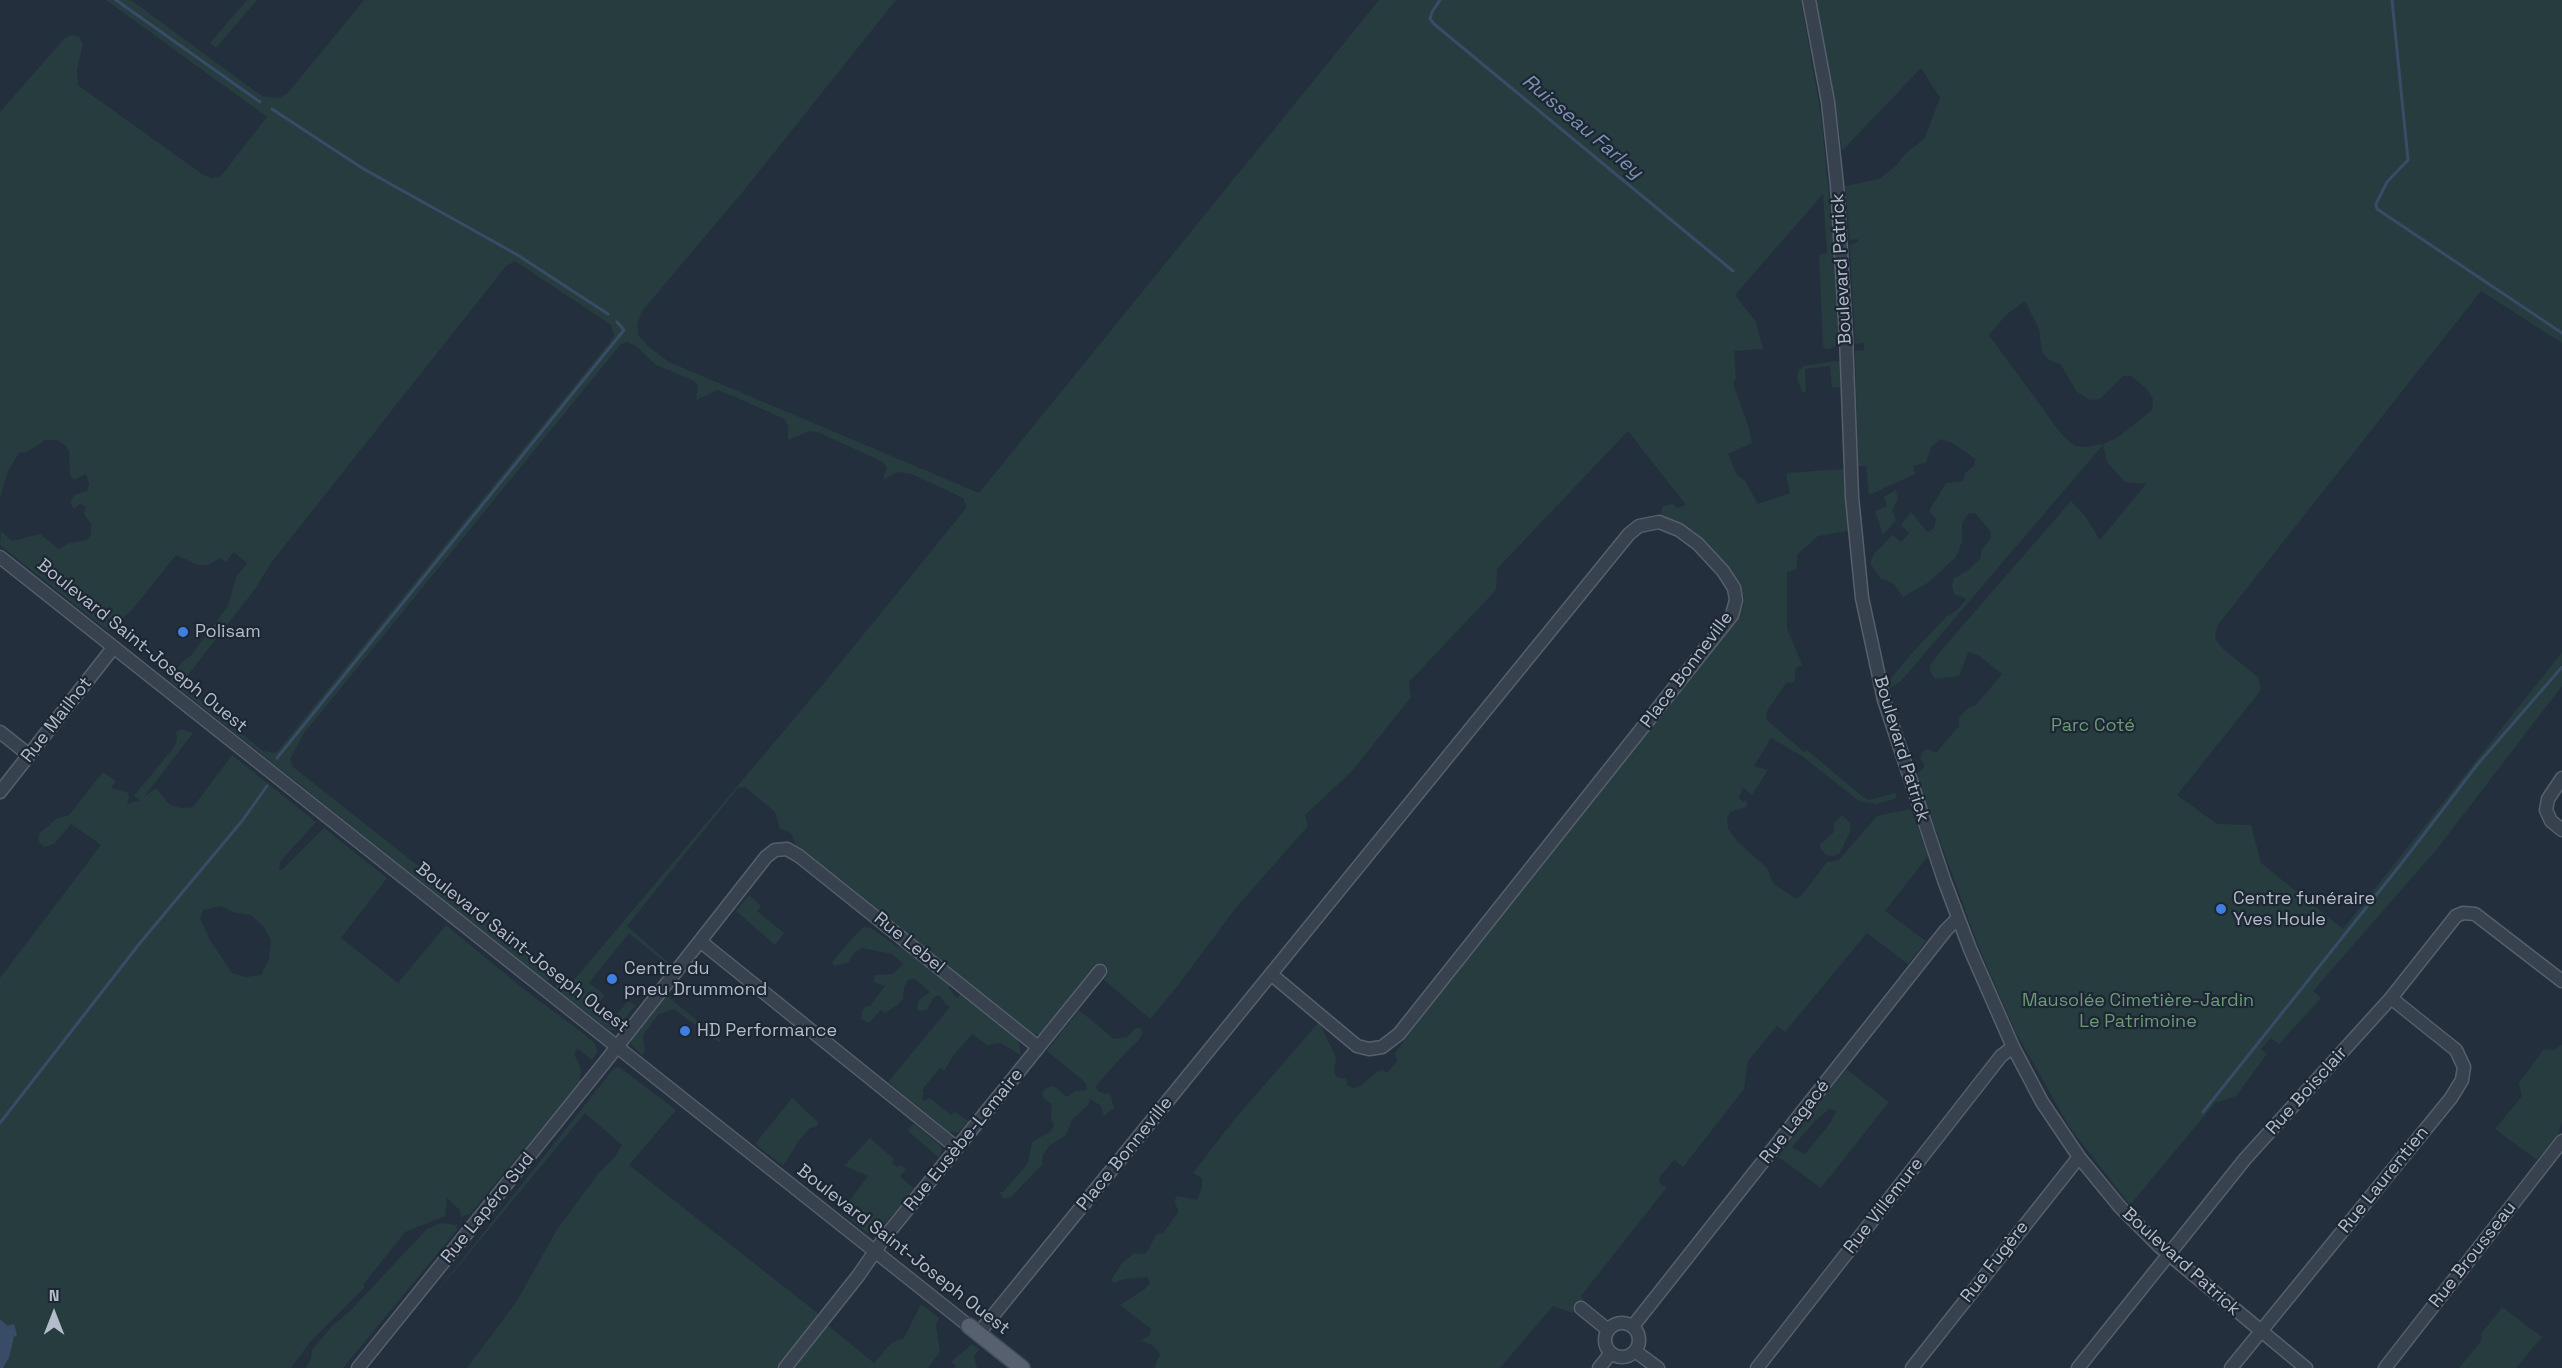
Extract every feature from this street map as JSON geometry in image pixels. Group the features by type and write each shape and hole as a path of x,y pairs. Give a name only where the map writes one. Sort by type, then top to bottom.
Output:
{"main road":[{"name":"Boulevard Saint-Joseph Ouest","path":"973,1330 1022,1368"}],"street":[{"name":"Boulevard Patrick","path":"1809,0 1828,102 1838,185 1852,497 1862,598 1880,682 1896,740 1958,918 2013,1047 2042,1102 2079,1157 2127,1215 2168,1255 2306,1368"},
{"name":"Place Bonneville","path":"973,1330 1272,975 1629,534 1639,526 1659,522 1673,526 1698,544 1727,576 1734,588 1736,600 1732,615 1399,1034 1382,1047 1369,1049 1357,1046 1272,975"},
{"name":"Boulevard Saint-Joseph Ouest","path":"0,557 973,1330"},
{"name":"Rue Mailhot","path":"0,792 113,648"},
{"path":"0,732 29,755"},
{"path":"2562,778 2548,799 2546,810 2551,821 2562,830"},
{"name":"Rue Lebel","path":"775,850 787,849 799,856 1038,1047"},
{"name":"Rue Lapéro Sud","path":"358,1368 766,857 775,850"},
{"name":"Rue Boisclair","path":"2078,1368 2245,1159 2391,998 2450,922 2463,913 2475,914 2562,981"},
{"name":"Rue Lagacé","path":"1633,1326 1943,933 1958,918"},
{"path":"700,941 957,1148"},
{"name":"Rue Eusèbe-Lemaire","path":"785,1368 858,1276 874,1251 1100,971"},
{"name":"Rue Laurentien","path":"2231,1368 2451,1098 2462,1080 2464,1067 2456,1050 2391,998"},
{"name":"Rue Villemure","path":"1757,1368 1997,1062 2013,1047"},
{"name":"Rue Brousseau","path":"2385,1368 2562,1140"},
{"name":"Rue Fugère","path":"1912,1368 2079,1157"},
{"path":"1581,1308 1608,1330"},
{"path":"1617,1323 1633,1326 1639,1341 1635,1351 1626,1356 1611,1353 1605,1341 1608,1330 1617,1323"},
{"path":"1635,1351 1658,1368"},
{"path":"1599,1368 1611,1353"}],"green space":[{"path":"106,0 131,0 262,96 279,98 287,94 364,0 896,0 745,189 643,310 637,324 638,335 649,347 669,362 979,493 1379,0 1801,0 1821,115 1835,256 1839,344 1831,349 1825,349 1823,346 1819,255 1827,253 1823,194 1735,295 1756,322 1763,349 1734,351 1736,379 1733,383 1752,443 1728,454 1737,475 1745,481 1758,504 1790,493 1786,475 1788,473 1843,469 1848,531 1818,536 1797,555 1797,569 1787,572 1787,628 1802,665 1796,668 1794,682 1786,683 1766,713 1767,720 1804,752 1807,750 1863,797 1869,800 1895,793 1897,798 1876,804 1859,801 1802,756 1771,738 1754,766 1768,770 1752,795 1743,788 1739,798 1747,802 1746,807 1730,812 1727,819 1728,829 1738,842 1767,868 1773,883 1796,899 1801,896 1827,862 1839,860 1877,816 1911,809 1928,856 1885,911 1926,941 1908,964 1867,933 1785,1032 1777,1026 1748,1061 1744,1089 1683,1167 1674,1160 1659,1178 1660,1184 1667,1187 1581,1296 1584,1300 1573,1313 1553,1306 1500,1368 1154,1368 1160,1355 1159,1352 1152,1345 1141,1341 1150,1335 1151,1329 1120,1305 1145,1289 1150,1282 1147,1277 1125,1279 1114,1283 1111,1280 1122,1263 1134,1253 1144,1254 1156,1234 1163,1233 1177,1214 1178,1210 1174,1201 1177,1196 1197,1200 1202,1187 1202,1178 1193,1173 1233,1121 1319,1022 1336,1057 1334,1072 1337,1077 1346,1079 1347,1085 1353,1088 1359,1087 1377,1072 1382,1070 1387,1073 1397,1061 1395,1053 1466,958 1737,618 1744,603 1744,596 1735,578 1698,535 1686,526 1660,516 1663,506 1673,504 1677,508 1686,505 1628,431 1497,569 1496,590 1409,682 1411,697 1352,771 1305,815 1308,826 1235,909 1150,1019 1104,980 1108,970 1098,963 1040,1034 1030,1035 797,848 791,833 780,829 775,812 745,787 738,788 627,926 670,964 668,965 629,933 589,983 605,995 594,1009 603,1017 615,1016 628,1001 636,1005 615,1030 609,1030 555,988 563,978 574,980 820,688 967,507 963,498 912,474 898,472 883,480 887,468 883,462 820,433 810,431 788,440 788,426 784,419 733,396 717,390 696,400 698,385 692,380 656,365 636,346 627,342 621,344 304,733 290,759 293,767 554,973 547,982 170,681 174,672 185,659 190,657 228,606 236,577 247,563 234,552 226,562 220,558 208,565 198,565 176,555 132,610 108,631 0,545 1,531 12,541 40,534 59,549 69,543 87,540 91,534 91,524 84,514 86,507 80,504 74,509 70,503 74,495 87,491 89,484 86,474 74,480 70,475 69,451 65,445 56,440 45,440 27,452 19,453 9,469 0,497 0,112 65,38 72,35 79,37 83,44 77,70 78,85 202,174 212,178 221,176 267,117","holes":["515,261 611,325 614,335 610,342 276,753 263,751 181,684 255,589 271,563 506,266"]},
{"path":"247,0 257,0 216,48 210,43"},
{"path":"1816,0 2562,0 2562,343 2481,291 2217,626 2215,638 2223,649 2258,677 2261,690 2177,795 2217,824 2251,825 2261,863 2343,929 2562,652 2562,686 2437,849 2313,991 2321,998 2279,1044 2271,1038 2261,1049 2267,1054 2236,1096 2215,1103 2130,1205 2070,1128 2015,1031 1978,945 1916,776 1925,766 1920,758 1923,751 1928,749 1936,753 1959,726 1959,718 1968,708 1976,705 2002,674 1978,655 1968,652 1959,676 1935,679 1930,671 1930,665 2071,501 2085,516 2100,540 2146,484 2125,482 2107,462 2103,445 1901,681 1890,688 1888,682 1911,654 1947,616 1955,612 1967,599 1954,594 1952,586 1954,578 1967,571 1981,558 1981,550 1991,538 1990,531 1976,514 1969,513 1962,523 1962,542 1956,557 1929,582 1903,597 1894,584 1880,578 1870,563 1874,554 1892,535 1901,542 1909,533 1901,525 1911,512 1927,532 1934,529 1936,519 1930,509 1946,483 1962,481 1966,472 1974,466 1975,459 1954,444 1941,439 1931,447 1926,463 1913,466 1915,474 1869,495 1866,466 1858,466 1855,351 1864,350 1864,343 1855,344 1850,245 1858,242 1858,239 1850,240 1845,186 1879,179 1896,166 1905,154 1924,139 1940,98 1921,68 1842,151","holes":["2025,301 2039,329 2042,352 2048,359 2061,365 2076,391 2089,400 2100,399 2123,376 2131,376 2146,388 2153,399 2152,410 2118,437 2103,444 2075,446 2062,435 1989,335 2006,315"]},
{"path":"1840,362 1840,387 1832,388 1830,366 1805,369 1806,392 1802,392 1797,378 1799,370 1804,366"},
{"path":"1896,490 1898,499 1892,510 1896,520 1883,535 1875,511 1887,506 1884,497"},
{"path":"181,729 193,733 144,797 156,788 170,805 182,808 193,807 232,755 316,822 280,862 279,869 282,870 324,828 387,878 341,938 398,983 446,925 521,987 584,1034 595,1044 598,1051 592,1060 578,1049 574,1054 581,1069 580,1082 470,1214 461,1217 460,1210 447,1198 445,1216 405,1232 363,1285 365,1287 310,1342 291,1368 3,1368 9,1358 14,1337 8,1326 0,1319 0,978 101,845 71,824 54,844 44,847 39,842 39,834 56,819 69,815 103,772 116,781 111,788 127,792 129,797 127,804 140,800 134,796 174,747 177,740 176,732","holes":["220,906 236,913 251,915 264,927 271,940 269,959 261,975 245,977 232,973 210,940 200,918 203,910"]},
{"path":"1842,815 1851,824 1850,832 1840,853 1833,856 1827,855 1821,850 1820,844 1834,832 1834,823"},
{"path":"749,895 761,906 757,911 784,933 775,945 736,911"},
{"path":"864,927 871,928 898,947 909,950 949,982 949,988 957,998 962,992 1017,1037 1020,1055 1001,1043 987,1045 972,1034 953,1056 944,1071 940,1068 922,1090 924,1101 930,1098 951,1115 954,1112 969,1121 958,1133 949,1132 888,1082 950,1007 939,995 933,998 927,1010 919,1011 917,1008 919,1000 930,992 915,979 908,980 904,987 903,999 896,1006 885,1013 881,1010 869,1023 861,1019 865,1007 870,1006 885,986 874,982 875,975 893,974 903,964 892,954 862,948 855,952 848,963 834,966 832,962"},
{"path":"666,995 721,1040 720,1042 674,1009 659,1014 643,1035 645,1051 642,1055 631,1044 633,1035"},
{"path":"1079,1010 1114,1039 1127,1037 1136,1028 1141,1028 1143,1032 1139,1040 1095,1087 1099,1092 1110,1094 1114,1108 1104,1116 1100,1105 1090,1099 1088,1105 1072,1120 1066,1135 1049,1146 1043,1155 1042,1165 1011,1197 1004,1199 999,1192 1003,1192 1028,1163 1032,1142 1051,1131 1054,1125 1051,1119 1052,1104 1044,1099 1042,1093 1046,1088 1054,1086 1067,1097 1075,1091 1087,1090 1086,1083 1047,1051"},
{"path":"2562,1045 2562,1122 2558,1134 2537,1160 2495,1129 2522,1096 2519,1083 2544,1049 2553,1050"},
{"path":"619,1067 676,1110 629,1165 820,1315 778,1368 467,1368 517,1301 556,1231 622,1145 585,1113 423,1309 614,1068"},
{"path":"1846,1069 1889,1102 1821,1188 1778,1157","holes":["1829,1109 1836,1111 1831,1122 1805,1154 1792,1147"]},
{"path":"792,1098 819,1123 816,1127 810,1128 800,1139 783,1166 755,1144"},
{"path":"914,1124 941,1146 939,1158 907,1130"},
{"path":"870,1138 894,1159 892,1163 906,1169 900,1177 915,1189 875,1235 867,1233 841,1212 868,1176 844,1166"},
{"path":"441,1223 457,1225 457,1230 343,1368 306,1368 311,1359 312,1350 332,1326 350,1311 427,1229"},
{"path":"921,1304 939,1318 936,1325 940,1352 928,1368 792,1368 825,1323 874,1363 891,1343 904,1338"},
{"path":"2502,1307 2542,1337 2516,1368 2459,1368 2481,1341 2482,1333"},
{"path":"972,1344 980,1349 974,1356 977,1368 954,1368 956,1366 951,1362"}],"water":[{"path":"0,1319 8,1326 14,1324 17,1335 14,1337 9,1358 3,1368 0,1368"}],"waterway":[{"path":"116,0 260,102"},
{"name":"Ruisseau Farley","path":"1440,0 1430,19 1434,24 1733,271"},
{"path":"2392,0 2408,160 2387,182 2376,204 2377,209 2562,333"},
{"path":"272,109 362,168 516,254 608,314"},
{"path":"277,758 624,330 617,322"},
{"path":"2203,1112 2477,765 2562,667"},
{"path":"0,1123 140,943 242,821 267,786"}],"place":[{"name":"Polisam","path":"183,632"},
{"name":"Centre funéraire Yves Houle","path":"2221,909"},
{"name":"Centre du pneu Drummond","path":"612,979"},
{"name":"HD Performance","path":"685,1031"}],"park label":[{"name":"Parc Coté","path":"2093,726"},
{"name":"Mausolée Cimetière-Jardin Le Patrimoine","path":"2138,1011"}]}
